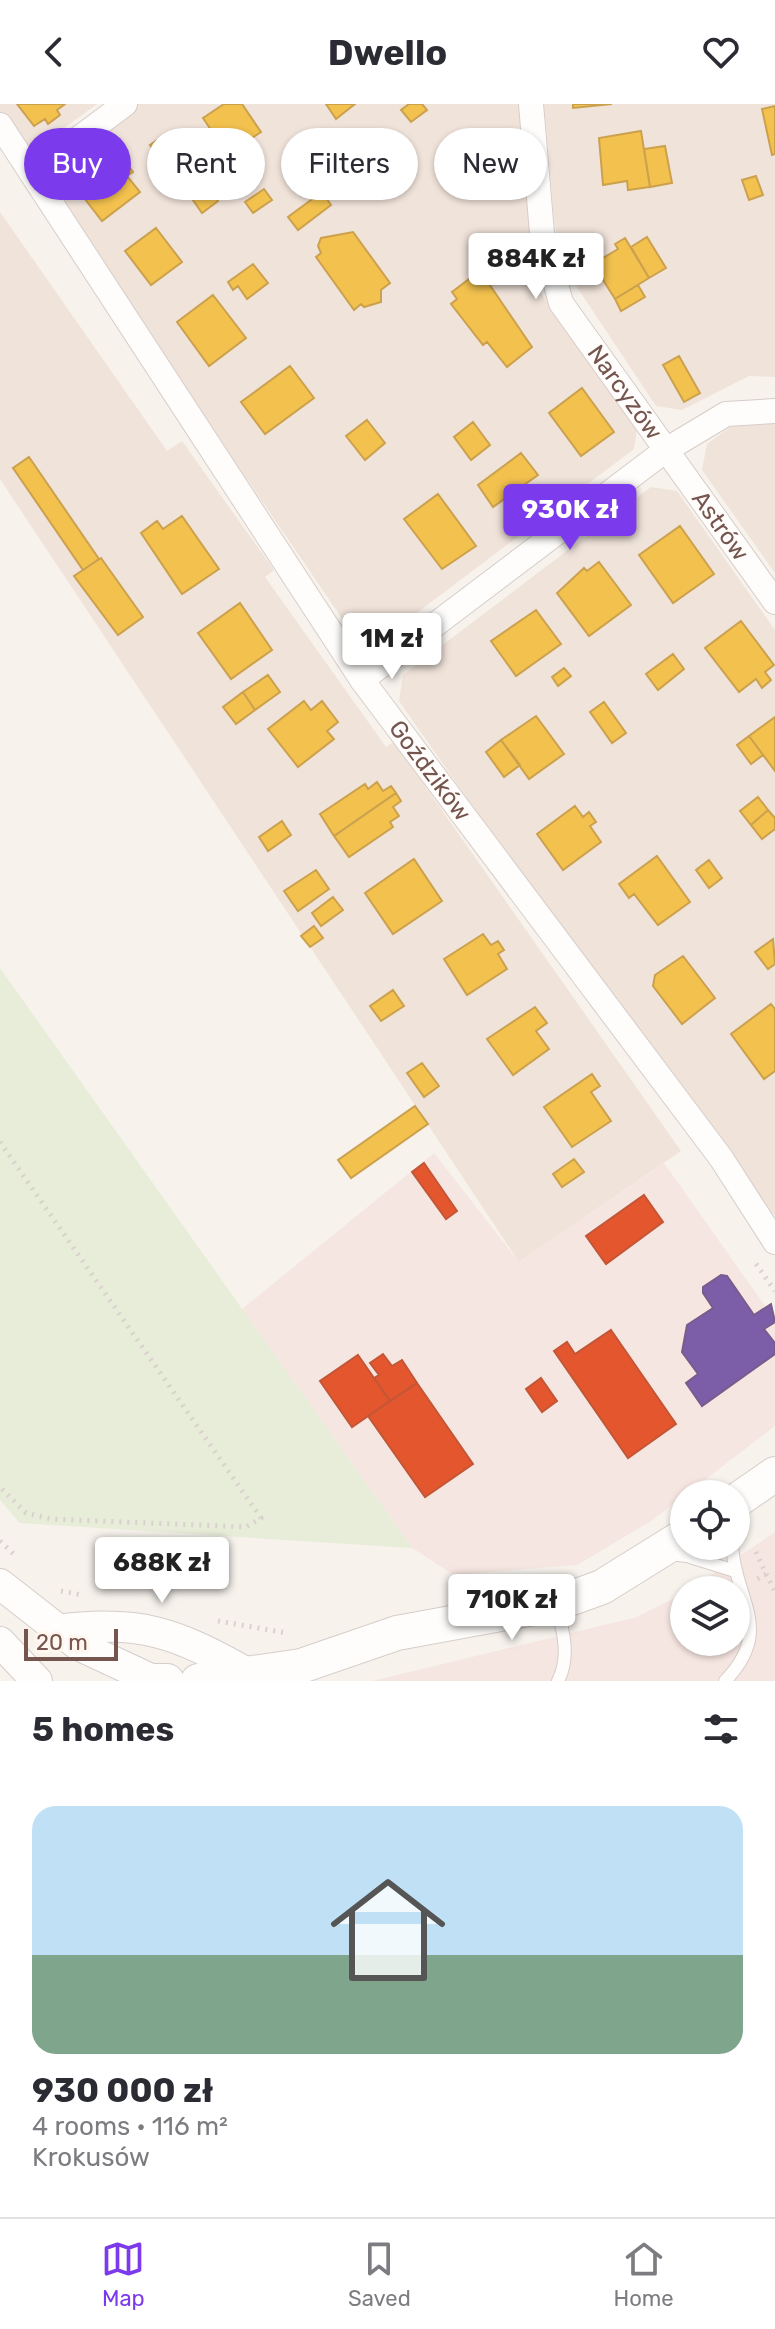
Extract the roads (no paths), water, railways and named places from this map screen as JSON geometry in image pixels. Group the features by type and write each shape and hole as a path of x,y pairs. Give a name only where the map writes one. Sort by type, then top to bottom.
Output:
{"main road":[{"path":"750,1494 775,1474"},
{"path":"198,1681 249,1674 294,1674 397,1633 555,1604 602,1587 670,1546"}],"street":[{"path":"93,128 125,104"},
{"name":"Narcyzów","path":"531,104 542,233 561,303 666,450"},
{"name":"Goździków","path":"0,125 24,161"},
{"name":"Goździków","path":"50,200 362,680 721,1158 775,1242"},
{"path":"362,680 666,450 726,414 775,411"},
{"name":"Astrów","path":"666,450 775,602"},
{"path":"0,1584 56,1630 101,1658 153,1681"},
{"path":"56,1630 121,1625 156,1631 190,1641 249,1674"},
{"path":"12,1660 37,1681"}],"lane":[{"path":"700,1560 735,1571"},
{"path":"725,1681 748,1655 753,1637 750,1602 735,1571 734,1560"},
{"path":"555,1604 563,1629 565,1668 558,1681"}]}
